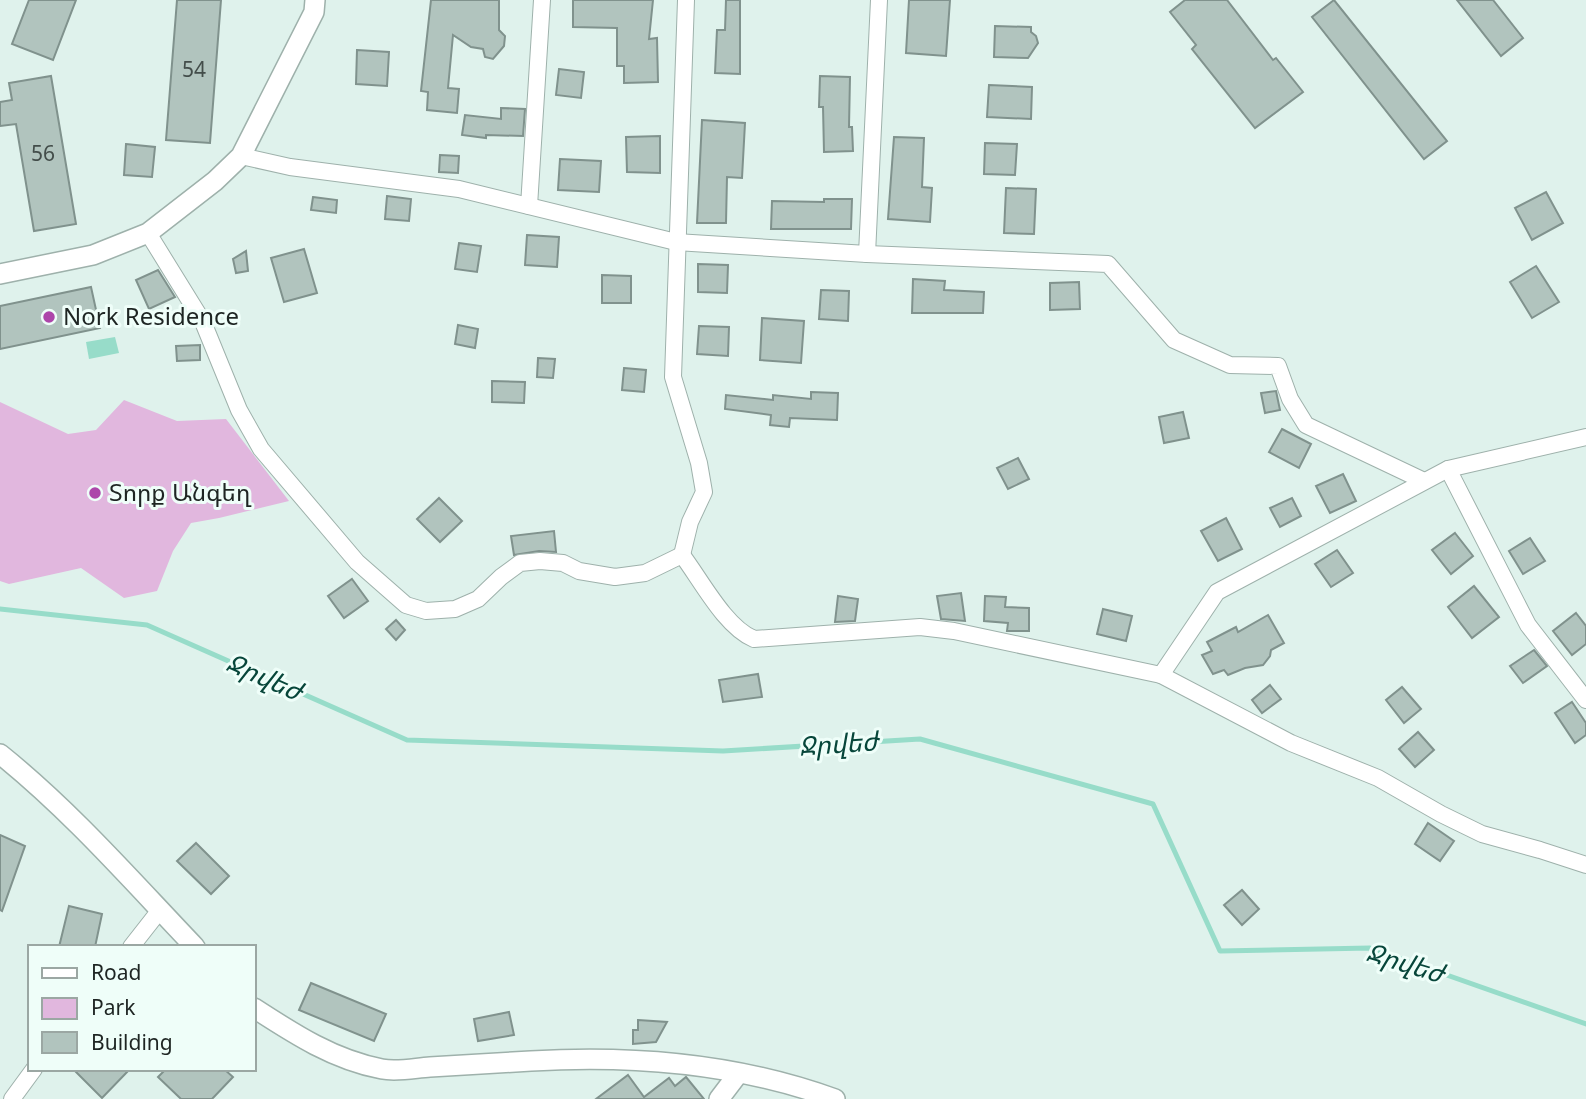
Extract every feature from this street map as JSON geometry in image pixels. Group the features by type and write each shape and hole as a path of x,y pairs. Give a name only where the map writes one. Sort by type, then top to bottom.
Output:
{"street":[{"path":"0,274 93,255 148,233 215,181 241,156 313,12 315,0"},
{"path":"529,206 542,0"},
{"path":"682,555 690,523 704,492 699,463 673,377 686,0"},
{"path":"867,254 879,0"},
{"path":"241,156 290,167 459,189 676,242 867,254 1108,264 1174,340 1230,365 1278,366 1290,399 1306,425 1424,481"},
{"path":"148,233 202,322 239,410 261,449 357,562 405,605 426,611 455,609 478,599 501,577 520,564 540,561 563,563 579,571 615,577 645,573 682,555"},
{"path":"1161,675 1217,592 1448,470 1586,437"},
{"path":"1448,470 1528,625 1586,700"},
{"path":"682,555 741,634 754,639 920,627 954,631 1161,675 1291,743 1378,778 1482,834 1540,849 1586,865"},
{"path":"0,754 33,780 67,813 193,945"},
{"path":"133,945 160,910"},
{"path":"256,1009 334,1056 385,1069 576,1059 651,1062 737,1074 803,1087 835,1099"},
{"path":"12,1099 33,1071"},
{"path":"719,1099 737,1074"}],"green space":[{"path":"124,400 177,421 226,419 289,501 191,523 173,551 157,591 124,598 81,568 9,584 0,581 0,402 68,434 96,430"}],"shaded area":[{"path":"115,337 119,353 89,359 86,342"}],"building":[{"path":"29,0 76,0 53,60 12,44"},
{"path":"177,0 221,0 210,143 166,140"},
{"path":"431,0 499,0 499,30 505,36 504,46 493,59 485,57 483,49 471,47 453,35 448,88 459,89 457,113 427,110 428,92 421,91"},
{"path":"573,0 653,0 649,39 657,38 658,82 624,83 624,66 617,66 617,28 573,27"},
{"path":"726,0 740,0 740,74 715,73 717,30 725,30"},
{"path":"909,0 950,0 946,56 906,53"},
{"path":"1185,0 1227,0 1273,60 1276,58 1303,92 1255,128 1192,49 1196,45 1170,12"},
{"path":"1334,0 1447,141 1424,159 1312,17"},
{"path":"1457,0 1493,0 1523,38 1501,56"},
{"path":"995,26 1031,27 1038,43 1028,58 994,57"},
{"path":"357,50 389,52 387,86 356,84"},
{"path":"559,69 584,72 581,98 556,95"},
{"path":"51,76 76,224 34,231 16,124 0,126 0,102 12,100 9,83"},
{"path":"820,76 850,77 849,127 852,127 853,151 824,152 823,107 819,107"},
{"path":"989,85 1032,87 1031,119 987,117"},
{"path":"501,108 525,109 523,136 486,135 486,138 462,135 465,115 501,119"},
{"path":"702,120 745,123 742,178 727,177 726,223 697,223"},
{"path":"660,136 660,173 627,172 626,137"},
{"path":"894,137 924,138 922,187 932,188 930,222 888,219"},
{"path":"985,143 1017,144 1015,175 984,174"},
{"path":"126,144 155,147 152,177 124,175"},
{"path":"440,155 459,156 458,173 439,172"},
{"path":"560,159 601,161 599,192 558,190"},
{"path":"1006,188 1036,189 1034,234 1004,233"},
{"path":"1546,192 1563,223 1532,240 1515,208"},
{"path":"387,196 411,199 409,221 385,219"},
{"path":"313,197 337,200 336,213 311,210"},
{"path":"824,199 852,199 851,229 771,229 772,201 824,202"},
{"path":"527,235 559,237 557,267 525,265"},
{"path":"459,243 481,246 477,272 455,269"},
{"path":"304,249 317,293 284,302 271,258"},
{"path":"246,251 248,271 236,273 233,259"},
{"path":"698,264 728,265 727,293 698,292"},
{"path":"1536,266 1559,302 1532,318 1510,282"},
{"path":"158,270 175,297 149,309 136,280"},
{"path":"602,275 631,276 631,303 602,303"},
{"path":"913,279 945,281 944,290 984,292 983,313 912,313"},
{"path":"1079,282 1080,309 1050,310 1050,283"},
{"name":"Nork Residence","path":"91,287 100,328 0,349 0,306"},
{"path":"821,290 849,291 848,321 819,319"},
{"path":"762,318 804,321 801,363 760,360"},
{"path":"458,325 478,329 475,348 455,344"},
{"path":"699,326 729,327 728,356 697,354"},
{"path":"200,345 200,360 177,361 176,346"},
{"path":"538,358 555,359 553,378 537,377"},
{"path":"624,368 646,370 644,392 622,390"},
{"path":"492,381 525,382 524,403 492,402"},
{"path":"1276,391 1280,410 1265,413 1261,393"},
{"path":"811,392 838,393 837,420 790,418 789,427 770,425 771,415 725,409 726,395 773,400 773,395 811,399"},
{"path":"1183,412 1189,438 1164,443 1159,417"},
{"path":"1282,429 1311,444 1299,468 1269,452"},
{"path":"1018,458 1029,479 1008,489 997,468"},
{"path":"1343,474 1356,501 1330,513 1316,486"},
{"path":"439,498 462,521 440,542 417,519"},
{"path":"1292,498 1301,516 1280,527 1270,508"},
{"path":"1226,518 1242,549 1218,561 1201,531"},
{"path":"554,531 556,552 539,551 514,555 511,536"},
{"path":"1455,533 1473,556 1451,574 1432,550"},
{"path":"1530,538 1545,561 1523,574 1509,551"},
{"path":"1337,550 1353,573 1331,587 1315,564"},
{"path":"352,579 368,601 344,618 328,596"},
{"path":"1474,586 1499,617 1472,638 1448,607"},
{"path":"961,593 965,621 941,619 937,596"},
{"path":"838,596 858,599 855,621 835,622"},
{"path":"985,596 1006,597 1005,607 1029,608 1029,631 1007,631 1008,623 984,621"},
{"path":"1103,609 1132,616 1126,641 1097,634"},
{"path":"1576,613 1586,626 1586,644 1572,655 1553,631"},
{"path":"1268,615 1284,643 1271,650 1263,665 1228,675 1224,670 1213,674 1202,655 1212,651 1207,642 1236,627 1238,632"},
{"path":"396,620 405,630 396,640 386,629"},
{"path":"1534,650 1547,666 1523,683 1510,666"},
{"path":"758,674 762,697 723,702 719,680"},
{"path":"1270,685 1281,699 1262,713 1252,700"},
{"path":"1402,687 1421,709 1404,723 1386,700"},
{"path":"1572,702 1586,723 1586,735 1575,743 1555,713"},
{"path":"1418,732 1434,750 1415,767 1399,749"},
{"path":"1428,823 1454,841 1440,861 1415,844"},
{"path":"0,835 25,846 2,911 0,910"},
{"path":"196,843 229,876 211,894 177,861"},
{"path":"1242,890 1259,909 1242,925 1224,905"},
{"path":"69,906 102,914 95,945 59,945"},
{"path":"311,983 386,1014 374,1041 299,1010"},
{"path":"509,1012 514,1035 478,1041 474,1019"},
{"path":"638,1020 667,1022 656,1042 633,1044 633,1030 638,1030"},
{"path":"75,1071 128,1071 102,1098"},
{"path":"164,1071 226,1071 233,1077 212,1099 181,1099 158,1077"},
{"path":"628,1075 644,1097 669,1078 675,1086 686,1077 704,1099 596,1099"}],"waterway":[{"name":"Ջրվեժ","path":"0,609 147,625 407,740 723,751 920,739 1153,804 1220,951 1370,948 1586,1024"}],"place":[{"name":"Nork Residence","path":"49,317"},
{"name":"Տորք Անգեղ","path":"95,493"}]}
